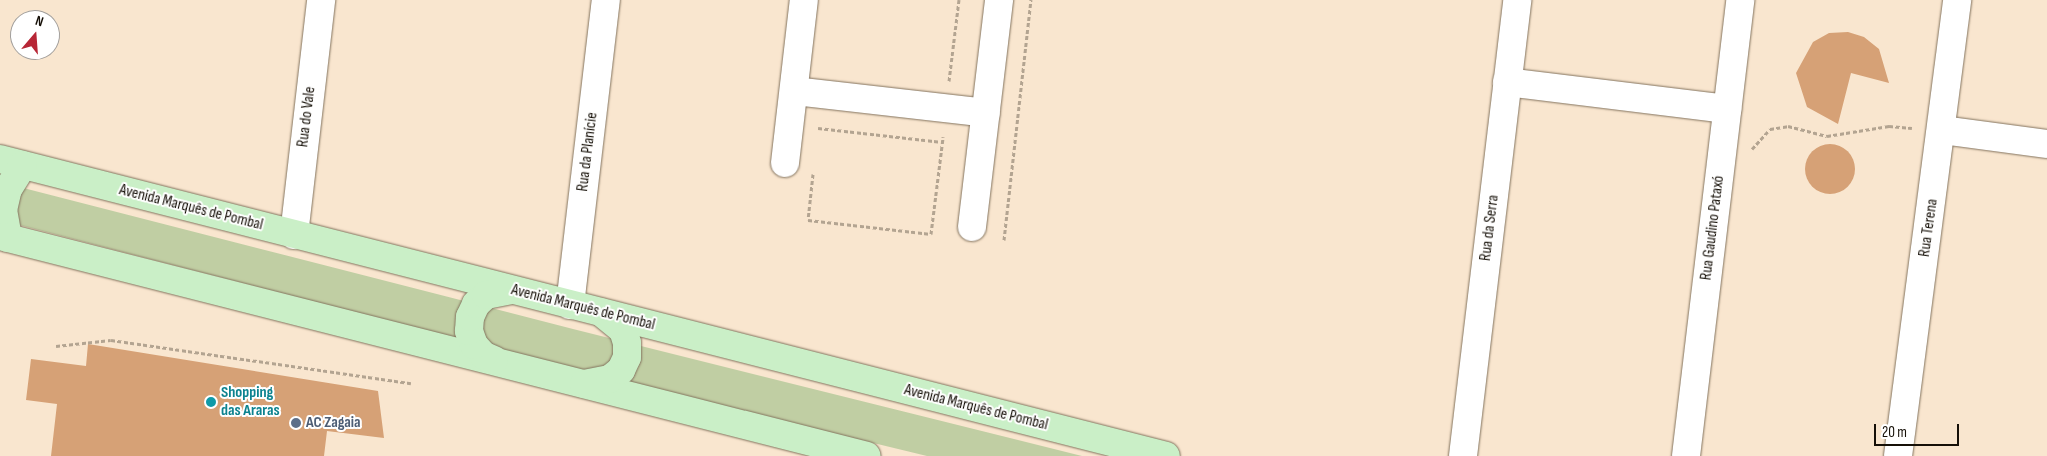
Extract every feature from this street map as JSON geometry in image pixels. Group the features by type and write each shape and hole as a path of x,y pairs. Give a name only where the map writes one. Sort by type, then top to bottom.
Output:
{"main road":[{"name":"Avenida Marquês de Pombal","path":"12,162 601,312 1118,450 1159,455"},
{"path":"12,162 3,210 4,237 855,454"},
{"path":"496,362 483,355 474,345 469,331 470,317 476,304 486,295 514,290"},
{"path":"583,384 610,379 621,370 627,357 627,343 623,330 601,312"}],"street":[{"name":"Rua do Vale","path":"294,234 321,0"},
{"name":"Rua da Planície","path":"570,304 606,0"},
{"path":"785,163 804,0"},
{"path":"972,227 999,0"},
{"name":"Rua da Serra","path":"1463,456 1517,0"},
{"name":"Rua Gaudino Pataxó","path":"1686,456 1740,0"},
{"name":"Rua Terena","path":"1898,456 1942,130 1957,0"},
{"path":"1507,82 1727,109"},
{"path":"794,91 986,113"},
{"path":"1942,130 2047,144"}],"path":[{"path":"1004,240 1031,0"},
{"path":"940,80 950,81"},
{"path":"1750,150 1770,129 1788,126 1827,136 1889,126 1942,130"},
{"path":"817,136 818,127 942,142"},
{"path":"814,165 808,220 931,234"},
{"path":"56,346 112,340 411,383"}],"green space":[{"path":"0,182 573,329 1082,456 927,456 634,385 0,220"}],"building":[{"path":"1848,32 1864,37 1879,49 1889,83 1851,73 1838,124 1807,107 1796,73 1813,42 1829,33"},
{"path":"1835,144 1848,151 1854,159 1854,179 1848,187 1840,193 1825,194 1812,187 1806,179 1805,164 1812,151 1820,145"},
{"name":"Shopping das Araras","path":"88,344 378,391 384,438 327,431 324,456 51,456 57,404 26,400 31,359 86,366"}],"place":[{"name":"Shopping das Araras","path":"211,402"},
{"name":"AC Zagaia","path":"296,423"}]}
